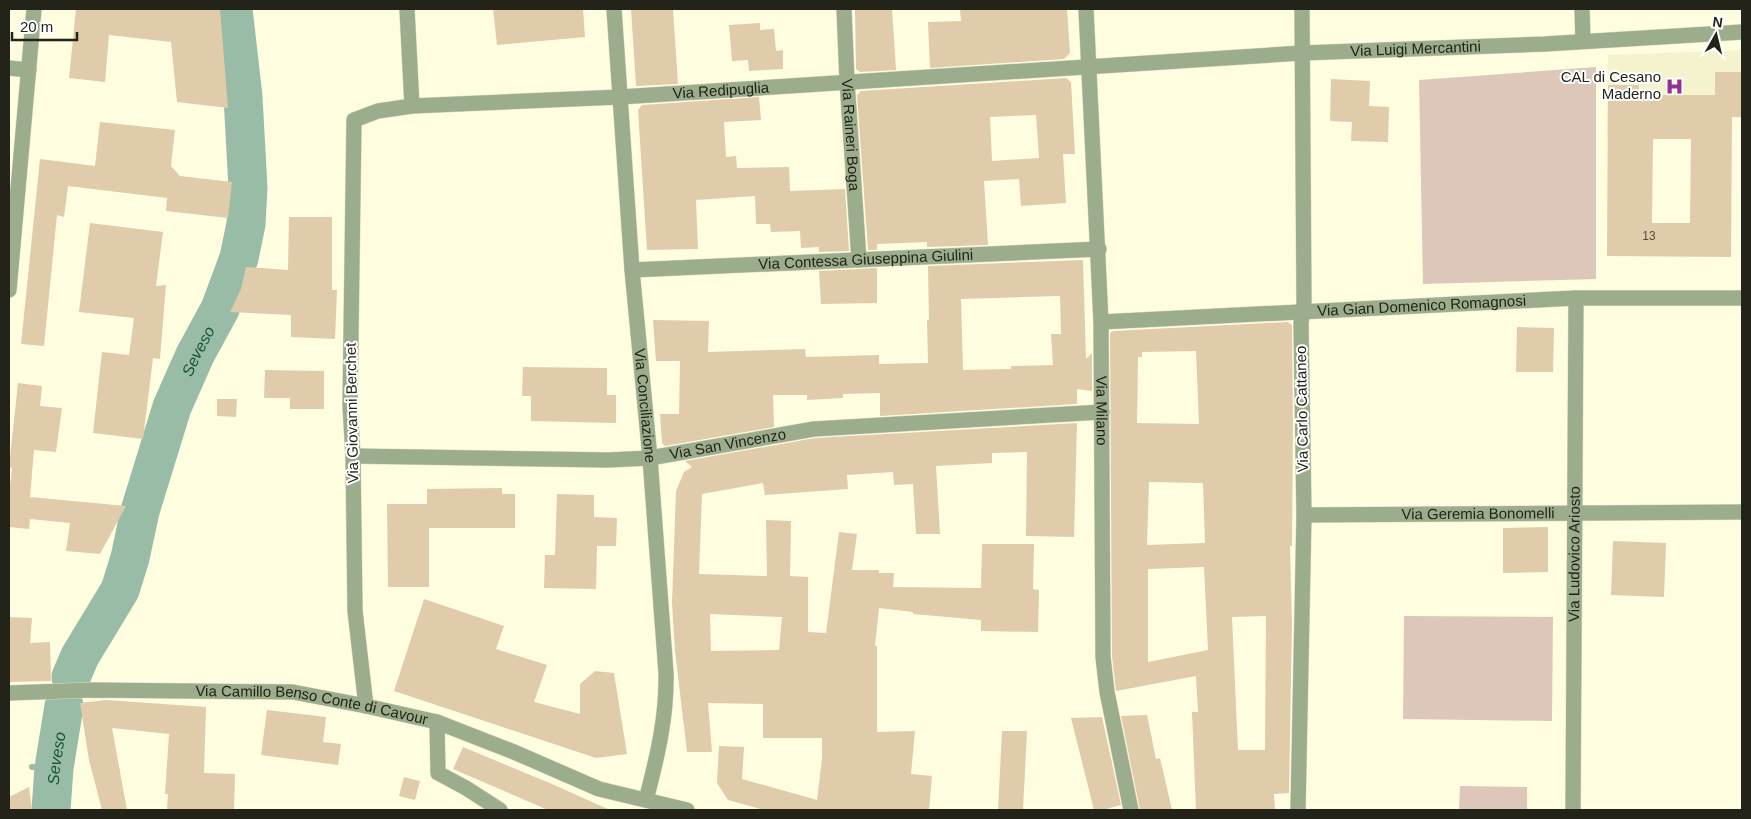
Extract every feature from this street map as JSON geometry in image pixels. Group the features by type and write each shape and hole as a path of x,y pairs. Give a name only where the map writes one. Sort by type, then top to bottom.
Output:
{"street":[{"path":"9,290 12,206 34,9"},
{"path":"407,9 412,106"},
{"name":"Via Conciliazione","path":"614,9 632,270 650,458 666,665 666,695 662,736 646,800"},
{"name":"Via Raineri Boga","path":"844,9 859,260"},
{"name":"Via Milano","path":"1086,9 1101,322 1103,657 1107,692 1131,810"},
{"name":"Via Carlo Cattaneo","path":"1298,810 1304,515 1301,323 1304,304 1302,9"},
{"path":"1582,9 1582,41"},
{"name":"Via Luigi Mercantini","path":"1089,67 1302,54 1742,32"},
{"name":"Via Redipuglia","path":"354,120 378,111 412,106 620,97 1089,67"},
{"path":"9,68 28,70"},
{"name":"Via Giovanni Berchet","path":"354,120 350,406 353,456 355,611 366,706"},
{"name":"Via Contessa Giuseppina Giulini","path":"632,270 1099,249"},
{"name":"Via Gian Domenico Romagnosi","path":"1101,322 1576,298 1742,298"},
{"name":"Via Ludovico Ariosto","path":"1573,810 1576,298"},
{"name":"Via San Vincenzo","path":"353,456 608,460 650,458 814,429 1102,412"},
{"name":"Via Geremia Bonomelli","path":"1304,515 1742,512"},
{"name":"Via Camillo Benso Conte di Cavour","path":"9,693 92,690 293,692 437,722 514,752 599,789 687,810"},
{"path":"437,722 438,773 500,810"}],"shaded area":[{"name":"CAL di Cesano Maderno","path":"1742,50 1742,117 1717,117 1717,139 1607,138 1608,55"},
{"path":"1596,67 1596,279 1423,284 1419,80"},
{"path":"1404,616 1553,617 1552,721 1403,719"},
{"path":"1460,786 1527,787 1527,810 1459,810"}],"building":[{"path":"76,9 220,9 228,108 177,102 171,42 109,35 105,82 69,78"},
{"path":"493,9 583,9 585,37 497,45"},
{"path":"631,9 673,9 678,84 636,86"},
{"path":"855,9 892,9 896,70 860,72 856,69"},
{"path":"960,9 1067,9 1070,53 1064,59 930,68 928,22 961,21"},
{"path":"760,23 760,30 774,29 776,51 783,50 783,69 749,71 748,60 732,61 729,25"},
{"path":"1715,72 1742,72 1742,117 1732,117 1731,257 1607,256 1608,85 1639,85 1639,95 1715,95","holes":["1653,139 1691,139 1690,223 1652,223"]},
{"path":"1066,78 1071,82 1075,154 1063,154 1066,203 1021,206 1019,179 984,181 988,245 927,247 927,242 877,244 877,250 868,250 857,95 861,91","holes":["1036,115 1039,158 992,161 990,117"]},
{"path":"1331,79 1370,81 1369,106 1389,107 1388,142 1351,141 1352,122 1330,121"},
{"path":"759,97 761,120 724,122 726,157 736,156 737,168 789,167 790,191 845,189 849,251 819,252 819,247 801,248 800,231 771,232 770,224 756,224 755,196 696,200 698,249 647,250 638,110 642,105"},
{"path":"100,122 175,130 171,166 180,176 232,182 228,218 166,211 167,198 68,186 64,217 57,215 44,346 21,344 40,159 95,166"},
{"path":"289,217 332,217 332,290 337,290 335,339 291,337 291,315 230,312 241,289 246,267 288,270"},
{"path":"90,223 163,232 156,286 166,285 160,359 153,358 143,439 93,433 102,352 129,355 134,318 79,312"},
{"path":"1083,260 1086,359 1092,353 1092,391 1077,389 1077,404 880,416 880,393 843,394 843,398 807,400 807,395 773,395 774,427 665,446 662,443 660,414 679,414 680,361 656,361 653,320 709,321 708,352 805,349 806,357 879,355 879,364 928,363 928,266","holes":["1060,296 1061,334 1051,334 1053,365 1011,366 1011,369 963,370 961,299"]},
{"path":"877,268 877,303 821,304 819,271"},
{"path":"1288,322 1292,325 1292,546 1290,546 1292,622 1289,793 1274,794 1275,810 1196,810 1192,712 1198,712 1196,676 1116,691 1112,656 1110,333 1113,331","holes":["1196,351 1199,424 1137,423 1138,357 1142,357 1142,352","1149,482 1203,483 1205,543 1147,545","1204,567 1208,650 1148,662 1148,569","1266,616 1265,750 1238,750 1232,617"]},
{"path":"1517,327 1554,328 1553,372 1516,372"},
{"path":"523,367 607,368 607,395 616,395 616,423 531,421 531,396 522,396"},
{"path":"265,370 324,371 324,409 290,409 290,398 264,398"},
{"path":"18,383 42,386 40,406 62,408 56,452 34,450 30,497 126,506 100,554 66,551 70,523 30,519 29,529 9,527 9,496 12,468 9,467"},
{"path":"217,399 237,399 236,417 217,416"},
{"path":"1077,423 1074,537 1026,536 1027,452 992,453 992,463 936,466 940,534 916,534 913,484 894,485 893,472 847,475 848,489 765,495 763,483 702,494 699,574 767,576 766,520 791,521 790,576 808,577 808,632 826,633 839,532 857,534 852,570 879,570 879,573 894,573 893,587 981,588 982,544 1034,544 1033,589 1039,590 1038,632 981,631 981,620 913,614 913,612 879,608 875,646 877,646 877,732 915,731 911,774 932,776 929,810 764,810 728,800 717,783 719,746 744,747 742,779 817,800 822,759 822,738 763,738 763,704 708,703 712,752 687,752 675,651 672,603 676,491 684,472 692,467 685,461 815,438","holes":["710,614 782,617 779,650 711,651"]},
{"path":"502,488 502,494 515,494 515,528 429,528 429,587 388,587 387,504 427,504 427,489"},
{"path":"557,494 594,495 594,517 617,518 616,546 597,546 596,589 544,588 545,555 555,555"},
{"path":"1548,527 1548,572 1503,573 1503,528"},
{"path":"1613,541 1666,543 1664,597 1611,595"},
{"path":"424,599 504,626 496,649 547,665 534,702 580,714 580,684 595,671 614,673 627,754 596,758 394,691"},
{"path":"9,617 32,618 30,643 50,642 51,681 9,682"},
{"path":"106,700 206,707 204,773 235,774 234,810 167,810 168,794 165,794 169,734 112,728 127,810 102,810 89,760 80,703"},
{"path":"267,710 326,717 323,742 341,744 338,765 261,755"},
{"path":"1147,715 1156,759 1160,758 1172,810 1140,810 1121,716"},
{"path":"1102,717 1121,805 1094,810 1071,718"},
{"path":"1002,731 1027,731 1023,810 998,810"},
{"path":"463,747 610,810 548,810 453,769"},
{"path":"404,777 420,781 415,800 399,796"},
{"path":"29,787 32,810 9,810 9,797"}],"waterway":[{"name":"Seveso","path":"71,677 80,656 120,590 130,558 140,511 172,407 195,355 220,309 239,258 246,224 248,188 243,97 233,9"},
{"name":"Seveso","path":"51,810 54,768 64,706"},
{"path":"32,767 54,768"}],"place":[{"name":"CAL di Cesano Maderno","path":"1675,86"}]}
